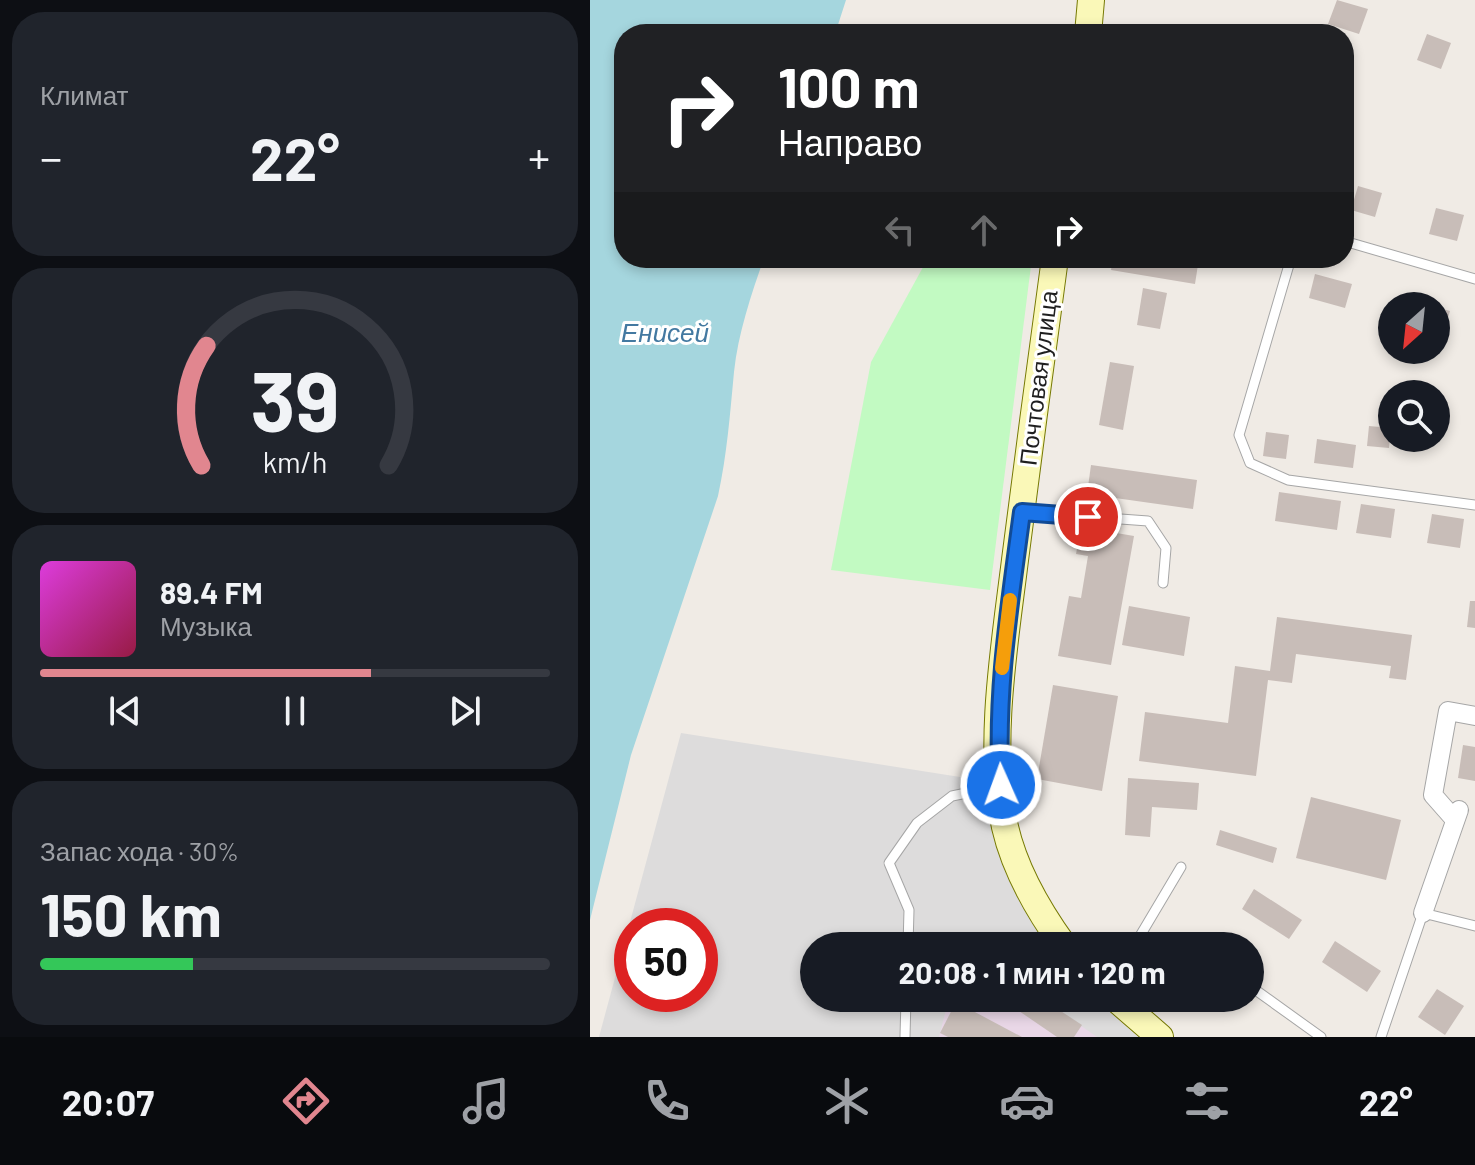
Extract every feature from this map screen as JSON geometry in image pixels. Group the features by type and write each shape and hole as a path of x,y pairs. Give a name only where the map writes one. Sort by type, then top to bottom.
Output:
{"main road":[{"path":"1089,24 1091,0"},
{"name":"Почтовая улица","path":"1054,268 1003,656 999,738 1005,826 1031,897 1055,932"},
{"path":"1131,1012 1160,1037"}],"street":[{"path":"1423,913 1458,814 1433,795 1448,711 1475,716"}],"lane":[{"path":"1354,244 1475,279"},
{"path":"1288,268 1239,435 1250,463 1288,480 1475,505"},
{"path":"1022,512 1148,521 1166,548 1163,583"},
{"path":"908,932 909,910 889,863 917,823 952,796 1001,785"},
{"path":"1142,932 1181,867"},
{"path":"1381,1037 1423,913 1475,926"},
{"path":"1264,996 1321,1037"},
{"path":"905,1037 906,1012"}],"shaded area":[{"path":"681,733 979,780 1007,876 1039,932 800,932 800,1012 1110,1012 1138,1037 599,1037 614,981 614,1012 718,1012 718,908 634,908"},
{"path":"945,1012 1061,1012 1097,1037 939,1037"}],"green space":[{"path":"923,268 1031,268 990,590 831,570 871,362"}],"water":[{"name":"Енисей","path":"590,0 846,0 838,24 614,24 614,268 761,268 739,343 718,496 631,755 590,920"}],"building":[{"path":"1337,0 1368,9 1359,34 1354,32 1354,24 1328,24"},
{"path":"1427,34 1451,43 1441,69 1417,60"},
{"path":"1358,186 1382,193 1375,217 1354,211"},
{"path":"1436,208 1464,215 1457,241 1429,234"},
{"path":"1111,268 1197,268 1195,284"},
{"path":"1315,274 1352,284 1345,308 1309,298"},
{"path":"1143,288 1167,293 1160,329 1137,325"},
{"path":"1110,362 1134,366 1123,430 1099,425"},
{"path":"1369,426 1378,427 1378,447 1367,446"},
{"path":"1266,432 1289,435 1286,459 1263,456"},
{"path":"1317,439 1356,445 1353,468 1314,463"},
{"path":"1091,465 1197,480 1193,509 1087,494"},
{"path":"1279,492 1341,501 1337,530 1275,521"},
{"path":"1361,504 1395,509 1391,538 1356,533"},
{"path":"1432,514 1464,519 1460,548 1427,543"},
{"path":"1081,527 1134,536 1111,665 1058,656 1069,596 1081,598 1088,556 1076,554"},
{"path":"1470,601 1475,601 1475,628 1467,627"},
{"path":"1129,606 1190,617 1184,656 1122,645"},
{"path":"1277,617 1412,635 1406,680 1389,678 1391,666 1296,654 1292,683 1268,680 1256,776 1139,761 1145,712 1228,723 1235,666 1270,671"},
{"path":"1053,685 1118,696 1102,791 1037,779"},
{"path":"1463,745 1475,747 1475,781 1458,778"},
{"path":"1128,778 1199,783 1197,810 1152,807 1150,837 1125,835"},
{"path":"1311,797 1401,820 1386,880 1296,858"},
{"path":"1220,830 1277,848 1273,863 1216,845"},
{"path":"1254,889 1302,920 1289,939 1242,909"},
{"path":"1335,941 1381,971 1367,992 1322,962"},
{"path":"1437,989 1464,1006 1445,1035 1418,1017"},
{"path":"951,1012 975,1012 1022,1037 948,1037 940,1033"},
{"path":"1020,1012 1062,1012 1082,1025 1074,1037 1057,1037"}],"slow traffic":[{"path":"1002,668 1010,600"}],"route":[{"path":"1001,785 999,738 1003,656 1022,512 1088,517"}]}
